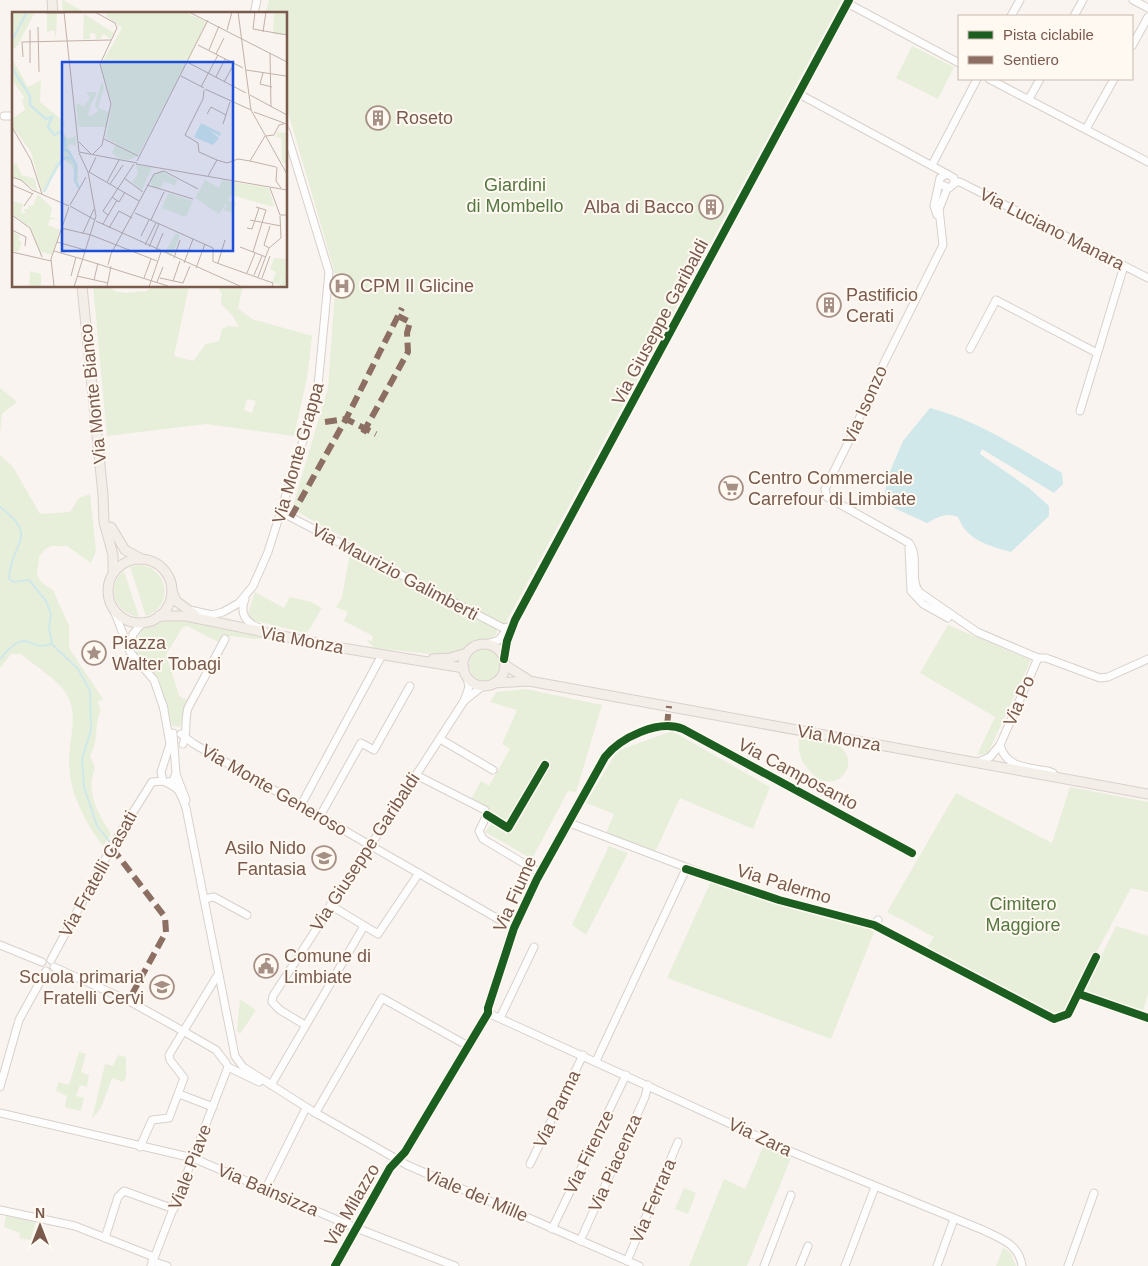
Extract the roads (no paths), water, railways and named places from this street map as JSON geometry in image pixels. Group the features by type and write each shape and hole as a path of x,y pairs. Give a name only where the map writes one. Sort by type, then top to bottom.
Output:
{"main road":[{"name":"Via Monte Bianco","path":"82,288 104,501 104,522 114,562 113,572"},
{"name":"Via Monte Bianco","path":"104,501 113,533 118,542 128,553 145,560"},
{"path":"171,586 170,602 159,616 143,622 124,618 113,608 108,590 113,572 127,561 145,560 158,565 164,570 171,586 173,596 183,608"},
{"name":"Via Monza","path":"183,608 204,619"},
{"name":"Via Monza","path":"159,616 178,614 282,637 400,658 465,673"},
{"path":"486,644 498,649 504,662 501,676 494,683 484,685 475,683 465,673 467,653 476,646 486,644"},
{"name":"Via Monza","path":"400,658 441,659 467,653"},
{"name":"Via Monza","path":"504,662 530,680"},
{"name":"Via Monza","path":"494,683 530,680 1148,794"}],"street":[{"path":"1012,15 1020,0"},
{"path":"1075,15 1083,0"},
{"path":"1133,0 1148,8"},
{"path":"848,1 958,62"},
{"name":"Via Giuseppe Garibaldi","path":"504,662 507,640 515,620 848,1"},
{"path":"1133,44 1148,17"},
{"path":"933,165 976,80"},
{"path":"991,80 1148,162"},
{"path":"1029,99 1039,80"},
{"path":"1086,129 1113,80"},
{"path":"799,94 933,165 944,181 953,186 953,176 944,181"},
{"path":"4,116 12,116"},
{"name":"Via Monte Grappa","path":"183,608 212,615 232,608 246,596 262,568 317,396 329,282 327,262 288,136"},
{"name":"Via Isonzo","path":"944,181 934,206 941,227 943,244 876,379 826,489 830,501 909,543 914,552 915,585 917,590 965,625 1038,658 1104,678 1148,659"},
{"name":"Via Luciano Manara","path":"954,182 960,182 1148,278"},
{"path":"1080,411 1124,266"},
{"path":"970,349 996,300 1097,353"},
{"name":"Via Maurizio Galimberti","path":"281,512 503,628 509,627"},
{"path":"246,596 243,611 248,622 282,637"},
{"path":"113,608 130,652 154,680 173,734 172,755"},
{"name":"Via Giuseppe Garibaldi","path":"486,644 499,640 515,620"},
{"path":"130,652 133,634 143,622"},
{"path":"186,808 178,789 166,782 161,772 178,749 184,736 188,708 224,639"},
{"path":"301,805 382,655"},
{"name":"Via Po","path":"976,763 990,757 1000,745 1038,658"},
{"name":"Via Giuseppe Garibaldi","path":"305,1025 273,1004 273,996 330,905 464,701 469,687 465,673"},
{"name":"Via Giuseppe Garibaldi","path":"464,701 484,685"},
{"path":"320,816 361,743 374,750 410,686"},
{"path":"163,705 176,774 185,793 200,883 236,1066 228,1064 230,1050 228,1028"},
{"name":"Via Fiume","path":"397,1160 405,1152 488,1013 514,928 567,822 613,747 619,742 658,727 667,726"},
{"name":"Via Camposanto","path":"667,726 683,729 912,853"},
{"path":"173,734 184,736"},
{"name":"Via Monte Generoso","path":"184,736 194,744 514,928"},
{"path":"440,739 493,770"},
{"name":"Via Po","path":"1000,745 1004,756 1012,764 1048,771 1053,773 1054,776"},
{"name":"Via Fratelli Casati","path":"53,964 115,841 154,776 161,772"},
{"path":"147,789 152,782 173,781 176,774"},
{"path":"416,775 485,810 487,815 480,834 540,873"},
{"name":"Via Palermo","path":"567,822 686,869 779,900 876,923"},
{"path":"596,1061 686,869"},
{"path":"330,905 378,934 419,873"},
{"path":"200,883 200,906 206,938 213,951"},
{"path":"204,899 214,898 247,915"},
{"path":"271,1084 364,926"},
{"path":"0,945 42,962"},
{"path":"500,1018 534,948"},
{"path":"0,1087 19,1020 46,971 50,971 53,964 47,959 42,962"},
{"path":"42,962 42,968 46,971"},
{"name":"Viale dei Mille","path":"53,964 129,1001 183,1031 216,1050 228,1064 316,1113"},
{"path":"140,1147 152,1120 168,1118 184,1078 168,1058 218,976"},
{"path":"316,1113 382,998 468,1046"},
{"name":"Via Zara","path":"488,1013 765,1140 1010,1243 1019,1254 1022,1266"},
{"name":"Via Parma","path":"530,1164 583,1055"},
{"name":"Viale dei Mille","path":"236,1060 243,1067 316,1113 397,1160 639,1266"},
{"name":"Viale Piave","path":"152,1261 174,1209 228,1064"},
{"name":"Via Firenze","path":"552,1228 626,1075"},
{"name":"Via Piacenza","path":"580,1240 645,1097 648,1085"},
{"path":"178,1094 213,1107"},
{"path":"266,1188 306,1108"},
{"name":"Via Bainsizza","path":"0,1113 193,1158 356,1228 455,1266"},
{"name":"Via Ferrara","path":"627,1261 678,1142"},
{"name":"Via Milazzo","path":"335,1266 390,1168 397,1160"},
{"path":"845,1266 875,1187"},
{"path":"105,1238 118,1197 124,1191 174,1209"},
{"path":"1068,1266 1094,1193"},
{"path":"764,1266 791,1195"},
{"path":"0,1210 65,1224 105,1238 166,1266"},
{"path":"937,1266 954,1219"},
{"path":"800,1266 808,1246"}],"water":[{"path":"930,408 965,420 1014,445 1062,473 1063,484 1054,493 982,449 980,454 1029,488 1049,506 1049,516 1011,552 972,537 958,517 945,515 927,523 894,508 884,498 888,476 903,441"}],"waterway":[{"path":"0,507 12,517 19,526 21,533 9,579 13,582 29,580 46,601 51,614 49,628 52,644 78,669 90,691 91,730 82,759 84,787 97,826 109,841"},
{"path":"0,659 10,648 23,641 43,646 51,644"}],"place":[{"name":"Roseto","path":"378,118"},
{"name":"Alba di Bacco","path":"711,207"},
{"name":"CPM Il Glicine","path":"342,286"},
{"name":"Pastificio Cerati","path":"829,305"},
{"name":"Centro Commerciale Carrefour di Limbiate","path":"731,488"},
{"name":"Piazza Walter Tobagi","path":"94,653"},
{"name":"Asilo Nido Fantasia","path":"324,858"},
{"name":"Comune di Limbiate","path":"266,966"},
{"name":"Scuola primaria Fratelli Cervi","path":"162,987"}],"park label":[{"name":"Giardini di Mombello","path":"515,195"},
{"name":"Cimitero Maggiore","path":"1023,914"}]}
